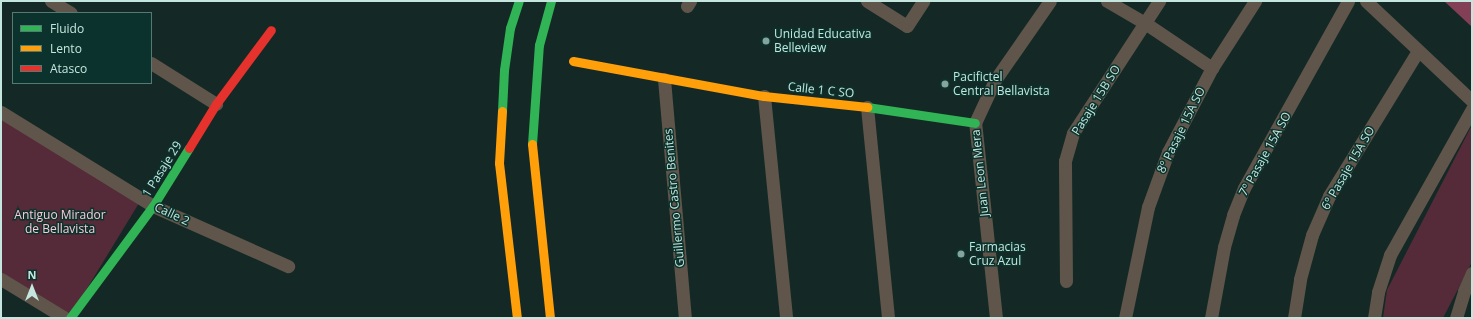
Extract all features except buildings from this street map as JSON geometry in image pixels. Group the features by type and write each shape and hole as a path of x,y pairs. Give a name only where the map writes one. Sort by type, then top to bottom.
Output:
{"street":[{"path":"52,1 69,12"},
{"path":"517,318 499,163 504,70 510,28 518,1"},
{"path":"550,318 532,158 532,127 539,45 551,1"},
{"path":"867,1 907,26 923,1"},
{"name":"Juan Leon Mera","path":"996,318 975,123 995,80 1050,1"},
{"path":"1107,1 1145,23 1212,68"},
{"name":"Pasaje 15B SO","path":"1066,281 1065,161 1073,133 1159,1"},
{"name":"8º Pasaje 15A SO","path":"1125,318 1148,206 1168,152 1212,68 1255,1"},
{"name":"7º Pasaje 15A SO","path":"1211,318 1224,248 1233,215 1244,188 1348,1"},
{"path":"1366,1 1472,101"},
{"name":"1 Pasaje 29","path":"70,318 153,206 216,104 271,30"},
{"name":"6º Pasaje 15A SO","path":"1294,318 1300,279 1312,235 1329,196 1418,51"},
{"name":"Calle 1 C SO","path":"572,61 664,79 764,96 866,107 975,123"},
{"path":"152,64 216,104"},
{"name":"Guillermo Castro Benites","path":"664,79 685,318"},
{"path":"764,96 786,318"},
{"path":"866,107 888,318"},
{"path":"1374,318 1378,292 1390,255 1472,108"},
{"name":"Calle 2","path":"1,112 153,206 288,266"},
{"path":"1456,318 1464,291 1472,273"},
{"path":"1,279 65,318"}],"green space":[{"name":"Antiguo Mirador de Bellavista","path":"1,115 139,203 69,318 1,278"},
{"path":"1472,125 1472,262 1443,318 1383,318 1387,290"}],"shaded area":[{"path":"1444,1 1472,1 1472,27"}],"traffic: fast":[{"path":"502,111 504,70 510,28 519,1"},
{"path":"532,144 539,45 551,1"},
{"path":"867,107 975,123"},
{"path":"70,318 153,206 189,148"}],"traffic: slow":[{"path":"573,61 764,96 867,107"},
{"path":"502,111 499,163 517,318"},
{"path":"532,144 550,318"}],"traffic: jam":[{"path":"189,148 216,104 271,30"}],"place":[{"name":"Unidad Educativa Belleview","path":"766,41"},
{"name":"Pacifictel Central Bellavista","path":"945,84"},
{"name":"Farmacias Cruz Azul","path":"961,254"}]}
